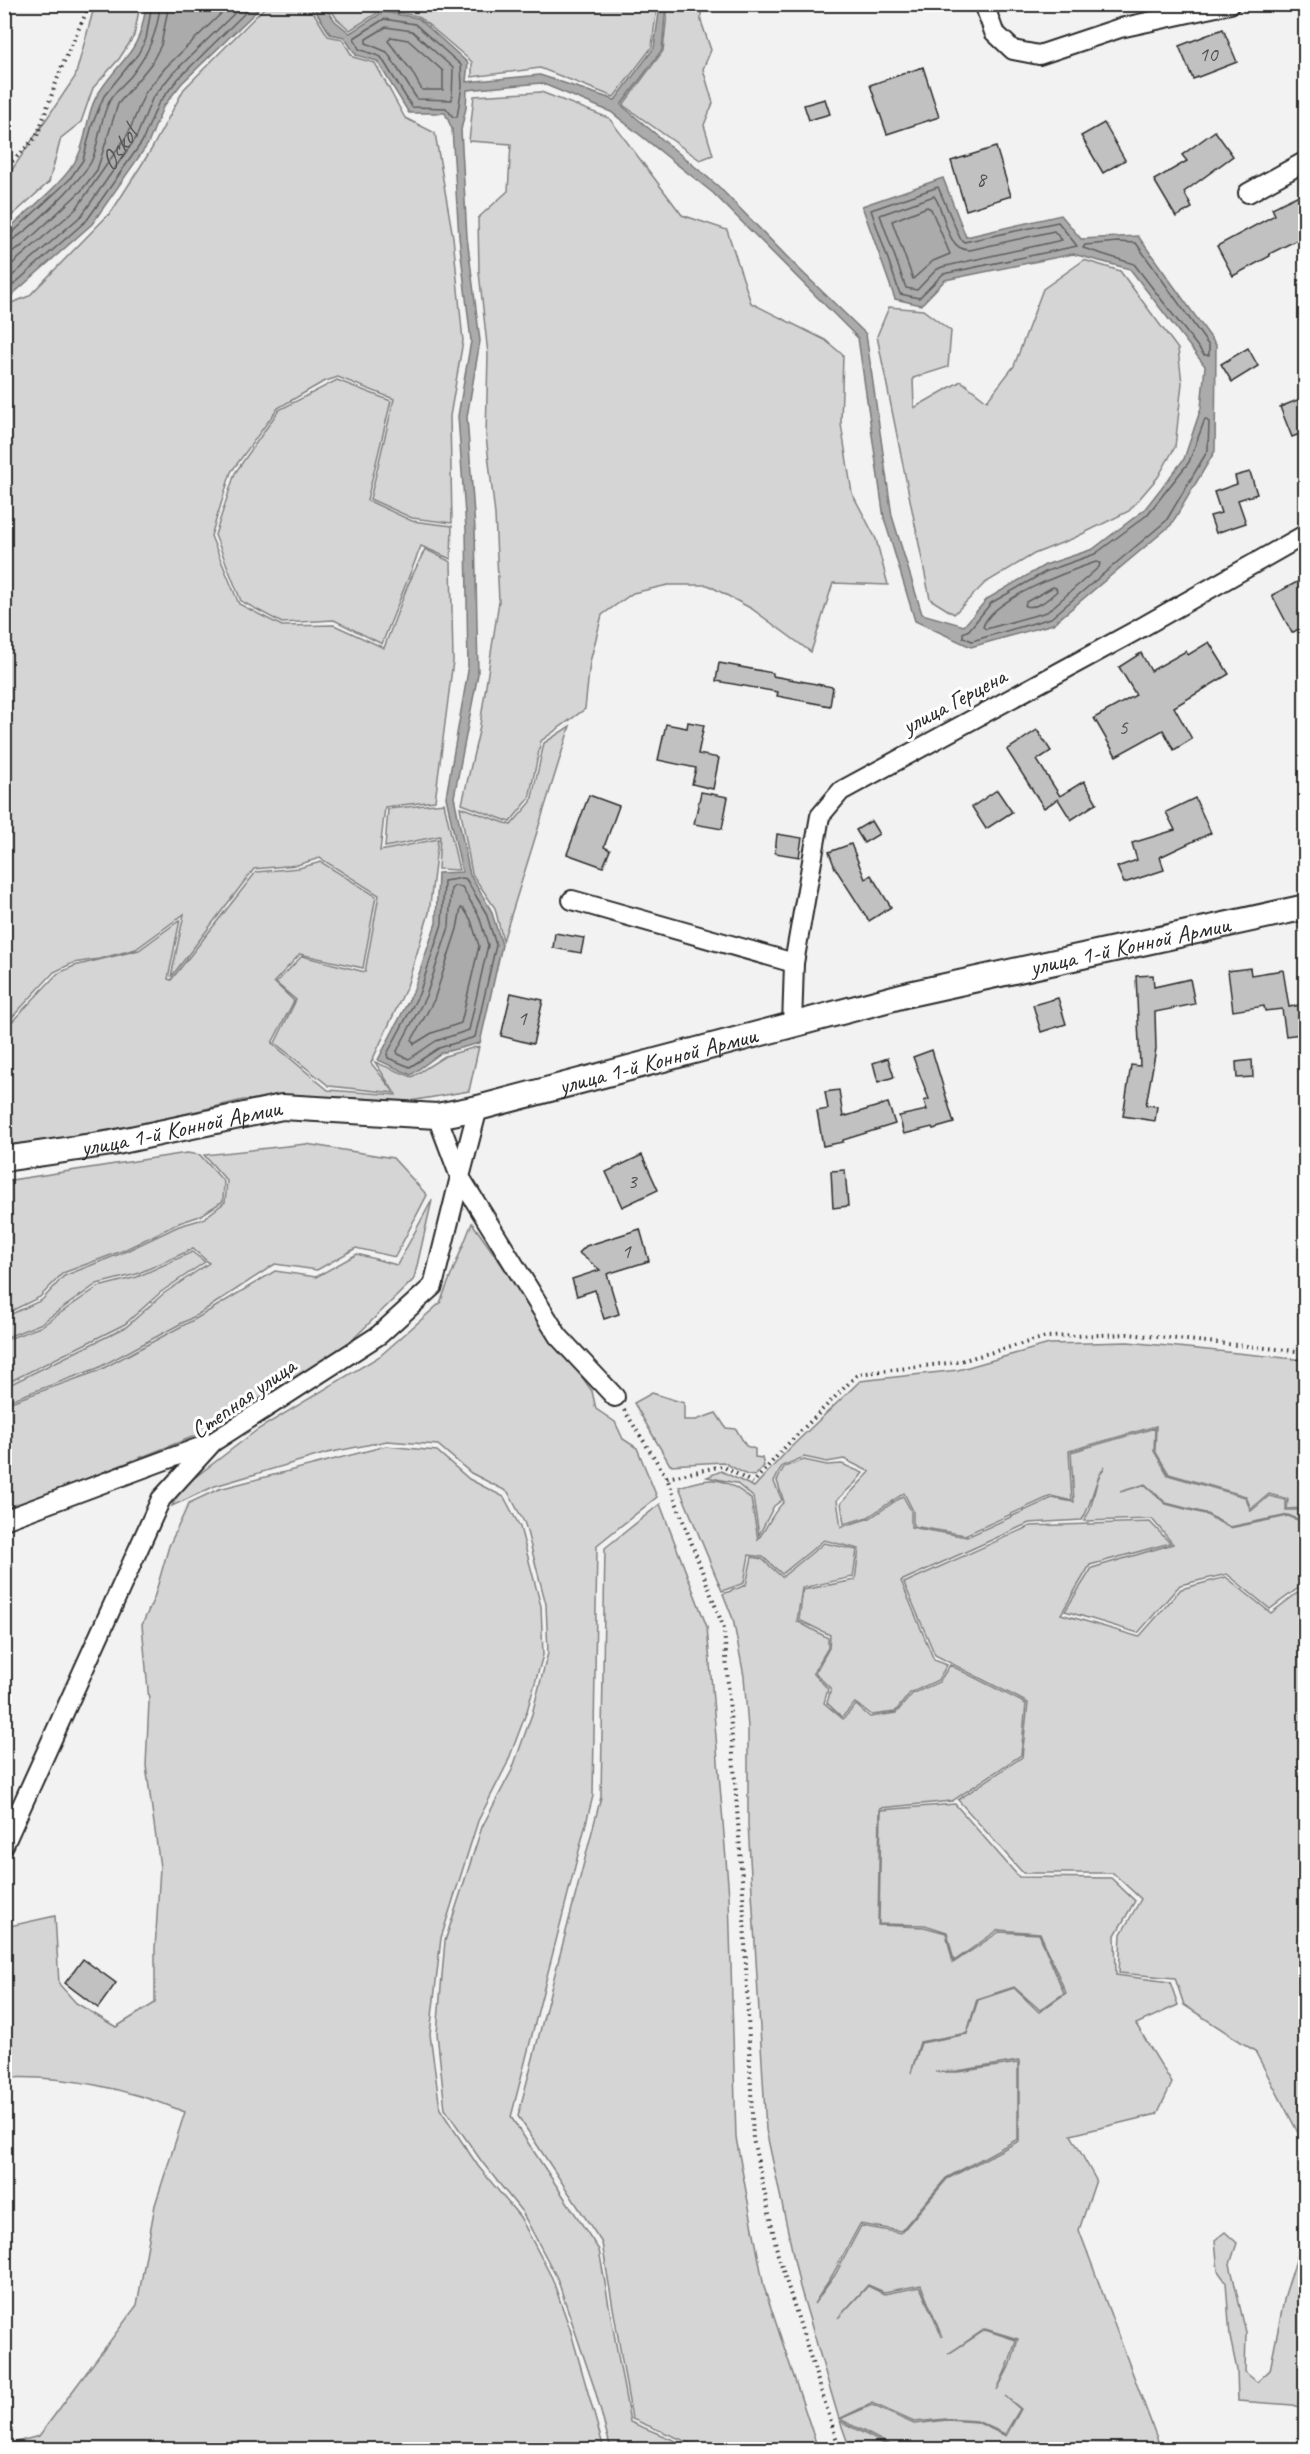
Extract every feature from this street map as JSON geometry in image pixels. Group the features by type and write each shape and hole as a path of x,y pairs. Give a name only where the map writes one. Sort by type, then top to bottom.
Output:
{"main road":[{"name":"улица 1-й Конной Армии","path":"4,1159 112,1143 282,1107 437,1116 478,1108 792,1027 909,994 1305,906"}],"street":[{"path":"984,4 994,32 1000,38 1013,50 1039,55 1120,28 1230,4"},
{"path":"1248,193 1305,161"},
{"name":"улица Герцена","path":"792,1027 794,963 820,816 841,791 1137,630 1305,534"},
{"path":"572,900 794,963"},
{"name":"Степная улица","path":"4,1845 161,1499 213,1442 379,1335 433,1286 478,1108"},
{"path":"437,1116 460,1177 558,1336 615,1397"},
{"path":"4,1520 213,1442"}],"path":[{"path":"4,170 38,136 62,66 90,4"},
{"path":"667,1478 722,1466 753,1483 786,1446 858,1374 957,1362 1046,1337 1128,1334 1305,1352"},
{"path":"615,1397 667,1478 724,1629 743,1892 753,2139 778,2255 840,2450"}],"shaded area":[{"path":"95,4 140,5 134,36 119,59 93,88 81,122 61,138 49,182 5,222 5,180 75,77"},
{"path":"267,5 309,5 328,36 342,39 353,57 375,63 405,118 435,133 453,237 463,341 450,416 452,523 412,518 370,499 394,399 338,377 323,382 278,408 231,472 211,536 239,604 282,626 334,625 384,648 407,587 425,549 451,562 453,661 435,801 385,807 380,851 438,839 429,913 407,986 371,1063 394,1092 375,1062 412,1077 445,1056 479,1046 469,1091 410,1101 334,1097 243,1100 138,1125 5,1145 5,1029 57,974 74,966 139,950 180,920 168,979 171,980 256,872 299,868 321,862 376,896 363,968 300,954 274,982 294,1001 272,1043 328,1090 396,1095 395,1093 329,1086 275,1043 296,1000 276,983 302,956 365,972 379,895 320,858 297,865 254,869 171,977 184,914 136,949 73,963 54,972 5,1025 4,800 7,797 4,787 5,309 9,304 29,296 112,211 151,150 184,89"},
{"path":"328,5 657,5 652,47 614,97 540,68 472,77 472,62 418,16 382,10 350,30 337,19"},
{"path":"668,5 701,5 701,21 711,50 703,69 713,103 704,125 713,155 700,160 623,105 663,51"},
{"path":"541,92 609,118 682,215 727,230 751,303 825,340 843,355 841,424 852,493 876,539 888,585 833,583 811,652 752,609 708,585 668,585 633,593 602,615 590,662 585,709 541,741 529,799 510,822 462,804 479,731 499,601 495,515 486,436 488,354 479,272 478,218 508,191 511,144 469,141 474,96"},
{"path":"1084,260 1120,271 1178,349 1182,383 1175,447 1158,477 1129,511 1074,538 1034,554 985,583 954,614 930,599 877,336 889,307 923,310 951,331 948,367 913,378 914,408 961,381 987,401 1014,366 1043,289"},
{"path":"337,380 391,401 367,500 412,521 452,526 451,559 421,546 382,644 334,620 282,623 241,601 215,535 235,473 279,410"},
{"path":"570,726 503,941 495,908 472,874 460,807 511,825 531,802 544,743"},
{"path":"444,803 459,870 438,869 440,836 385,847 388,809"},
{"path":"306,1144 393,1158 427,1195 395,1257 356,1248 317,1270 275,1264 197,1315 98,1368 5,1402 5,1387 126,1327 163,1294 209,1263 193,1249 137,1274 97,1284 40,1324 5,1338 5,1317 42,1300 64,1276 122,1253 179,1226 203,1219 225,1202 227,1181 204,1155"},
{"path":"187,1153 200,1155 224,1182 223,1201 200,1216 179,1223 122,1251 63,1273 40,1297 5,1314 5,1181"},
{"path":"432,1200 414,1279 344,1348 205,1432 5,1511 5,1404 98,1371 197,1318 275,1271 316,1277 357,1254 397,1265"},
{"path":"472,1223 592,1391 596,1409 615,1422 623,1439 637,1448 657,1497 597,1545 593,1796 511,2117 599,2250 630,2422 695,2449 611,2449 595,2390 557,2278 522,2212 482,2162 445,2109 437,2033 445,1941 482,1827 512,1770 532,1714 548,1653 546,1604 525,1524 508,1492 471,1473 438,1445 387,1441 327,1453 215,1486 172,1506 181,1488 257,1430 380,1356 440,1303"},
{"path":"192,1252 205,1262 161,1292 125,1324 5,1384 5,1340 40,1327 98,1287 137,1277"},
{"path":"1128,1342 1305,1360 1305,1508 1287,1509 1288,1499 1269,1494 1251,1509 1246,1496 1169,1474 1155,1451 1156,1426 1069,1451 1072,1501 1051,1496 965,1535 913,1526 913,1511 904,1493 868,1517 844,1524 841,1503 870,1472 844,1459 827,1462 804,1457 782,1466 774,1482 782,1500 774,1506 759,1535 753,1497 736,1483 707,1477 721,1471 754,1487 789,1449 860,1381 958,1370 1049,1344"},
{"path":"652,1393 684,1403 684,1420 696,1420 716,1413 726,1428 736,1429 746,1446 755,1449 755,1457 762,1458 764,1466 755,1476 747,1475 723,1462 670,1465 634,1403"},
{"path":"1155,1428 1154,1451 1168,1475 1245,1497 1251,1511 1269,1496 1286,1500 1286,1510 1305,1510 1305,1522 1288,1515 1230,1527 1205,1513 1166,1503 1145,1484 1120,1492 1144,1485 1166,1504 1205,1514 1230,1528 1288,1516 1305,1523 1305,1583 1270,1609 1227,1574 1180,1585 1138,1633 1065,1611 1092,1568 1173,1544 1152,1519 1084,1521 1090,1510 1098,1480 1082,1520 1029,1523 901,1581 934,1660 947,1665 938,1680 910,1693 895,1712 872,1715 855,1703 842,1717 827,1703 831,1689 815,1673 829,1648 830,1635 799,1620 803,1590 855,1580 859,1549 824,1540 782,1574 763,1557 749,1555 744,1583 722,1591 679,1487 700,1481 717,1480 741,1491 751,1499 758,1539 776,1510 784,1502 777,1481 784,1467 804,1460 827,1465 842,1464 863,1473 837,1500 841,1527 870,1518 903,1496 911,1511 911,1527 967,1537 1052,1498 1074,1502 1071,1452"},
{"path":"386,1446 437,1451 469,1479 504,1497 520,1527 541,1606 543,1655 527,1711 507,1764 478,1821 441,1938 430,2034 440,2109 478,2166 520,2217 552,2278 570,2329 604,2449 5,2449 5,2445 39,2436 137,2305 155,2205 185,2112 119,2090 96,2085 51,2079 5,2078 5,1927 55,1916 59,1984 76,2003 116,2027 155,2003 155,1949 160,1867 146,1766 149,1701 142,1625 154,1598 169,1546 189,1503 219,1489"},
{"path":"660,1504 707,1627 729,1896 736,2138 764,2287 818,2449 704,2449 632,2419 602,2243 518,2116 601,1797 605,1548"},
{"path":"1150,1522 1170,1543 1090,1565 1061,1614 1139,1637 1181,1589 1226,1577 1271,1613 1305,1587 1305,2146 1255,2051 1184,2005 1175,1978 1119,1973 1121,1934 1141,1899 1113,1873 1023,1873 958,1800 1022,1757 1028,1703 935,1655 904,1583 1030,1526"},
{"path":"824,1543 857,1550 853,1577 802,1588 797,1621 828,1638 828,1648 813,1673 828,1689 824,1703 843,1719 856,1705 870,1717 896,1713 912,1694 939,1682 950,1665 1026,1704 1021,1755 952,1801 880,1808 878,1925 924,1927 946,1933 953,1963 999,1932 1039,1934 1064,1993 1040,2010 1014,1987 977,1999 967,2033 920,2042 911,2073 921,2043 967,2034 978,2000 1014,1988 1039,2012 1066,1993 1040,1933 998,1930 954,1961 947,1932 925,1925 879,1924 881,1810 955,1804 1019,1877 1111,1878 1135,1901 1115,1935 1116,1975 1170,1982 1178,2005 1136,2024 1172,2083 1157,2114 1071,2135 1096,2180 1079,2230 1161,2449 898,2449 840,2419 872,2405 914,2424 947,2420 977,2422 1006,2436 1021,2409 1005,2396 1020,2409 1005,2434 977,2421 946,2419 914,2422 872,2403 839,2419 800,2287 766,2130 748,1824 748,1728 744,1676 733,1619 723,1594 746,1585 752,1557 762,1559 782,1577","holes":["1019,2061 1019,2141 947,2179 901,2233 861,2226 835,2275 814,2304 860,2224 901,2231 946,2178 1018,2139 1018,2063 958,2072 935,2072 957,2071","868,2285 884,2292 921,2285 942,2337 920,2287 884,2294 868,2286 838,2318","985,2329 1018,2339 1012,2361 997,2390 1016,2340 985,2330 948,2354"]},
{"path":"1225,2232 1237,2243 1230,2264 1246,2333 1245,2372 1257,2382 1270,2370 1285,2295 1305,2232 1305,2409 1292,2405 1238,2401 1237,2370 1230,2337 1226,2282 1218,2271 1215,2240"},
{"path":"840,2421 894,2449 850,2449"}],"water":[{"name":"Oskol","path":"146,5 263,5 182,83 163,107 148,144 92,224 5,301 5,232 55,186 73,166 81,148 95,98 135,44 140,34"},
{"path":"312,5 324,5 335,21 350,33 383,12 418,18 468,63 466,82 540,75 615,100 654,48 660,5 666,5 662,50 621,105 718,186 866,334 892,516 922,614 964,626 987,599 1045,565 1093,549 1144,510 1184,459 1201,408 1205,366 1130,269 1073,254 945,280 921,305 895,299 862,206 943,178 966,237 1061,215 1081,239 1138,236 1216,345 1215,451 1171,525 1053,624 971,647 915,621 884,518 858,338 713,193 611,112 541,83 467,90 461,130 467,237 480,341 467,417 475,529 478,674 454,797 470,875 491,910 502,945 480,1043 441,1053 411,1075 378,1060 413,992 436,923 438,873 462,872 446,797 468,671 466,529 458,416 471,341 459,237 452,129 445,113 409,113 377,61 356,55 344,37 330,34"}],"building":[{"path":"1223,29 1237,62 1193,79 1179,46"},
{"path":"923,67 939,117 887,134 870,85"},
{"path":"825,99 830,114 809,120 804,105"},
{"path":"1104,123 1125,160 1103,173 1081,136"},
{"path":"1215,131 1233,156 1184,192 1192,208 1176,217 1154,180 1187,161 1182,155"},
{"path":"996,147 1011,196 966,210 951,161"},
{"path":"1305,192 1305,236 1233,276 1217,246 1275,215 1272,208"},
{"path":"1248,348 1258,366 1232,382 1221,364"},
{"path":"1305,397 1305,432 1292,437 1280,407"},
{"path":"1250,472 1257,494 1238,500 1246,523 1216,533 1210,516 1221,513 1214,492 1237,484 1235,476"},
{"path":"1305,578 1305,625 1292,633 1272,595"},
{"path":"1209,642 1229,674 1174,707 1192,739 1174,750 1163,730 1116,756 1094,718 1136,695 1119,667 1141,653 1151,671 1186,651 1188,655"},
{"path":"719,663 833,687 830,706 777,696 778,692 716,681"},
{"path":"688,722 704,725 698,754 719,758 713,789 692,784 696,768 658,760 666,724 687,728"},
{"path":"1037,730 1051,751 1037,760 1060,796 1084,781 1097,803 1071,820 1058,799 1044,808 1007,750"},
{"path":"997,790 1012,812 986,829 972,807"},
{"path":"701,792 728,797 722,829 694,824"},
{"path":"589,795 619,806 604,847 610,850 603,867 567,854"},
{"path":"1195,798 1211,833 1160,857 1164,870 1124,883 1117,867 1137,860 1132,843 1175,830 1166,812"},
{"path":"871,821 879,834 864,843 856,830"},
{"path":"777,834 802,838 799,857 775,853"},
{"path":"851,844 865,879 871,875 891,907 869,921 835,868 829,852"},
{"path":"555,933 584,938 581,953 553,948"},
{"path":"1250,968 1251,975 1283,970 1289,1007 1305,1004 1305,1022 1299,1023 1301,1034 1286,1036 1282,1009 1265,1011 1264,1006 1233,1011 1228,971"},
{"path":"1153,975 1154,987 1190,979 1195,1004 1155,1012 1156,1049 1146,1105 1157,1106 1155,1121 1123,1116 1131,1065 1140,1066 1136,976"},
{"path":"511,993 543,1000 533,1044 501,1036"},
{"path":"1058,998 1066,1024 1041,1032 1033,1005"},
{"path":"932,1050 954,1123 904,1134 899,1116 927,1110 924,1101 929,1099 913,1057"},
{"path":"888,1058 894,1077 878,1082 873,1063"},
{"path":"1252,1060 1253,1077 1237,1078 1236,1062"},
{"path":"839,1090 843,1117 888,1103 895,1124 843,1140 843,1142 823,1146 817,1111 828,1109 825,1092"},
{"path":"642,1155 658,1190 622,1207 606,1172"},
{"path":"845,1170 848,1206 833,1208 831,1171"},
{"path":"640,1229 649,1261 607,1274 619,1314 604,1319 595,1290 577,1296 572,1279 600,1270 579,1253 586,1246"},
{"path":"83,1959 116,1983 98,2008 65,1983"}]}
